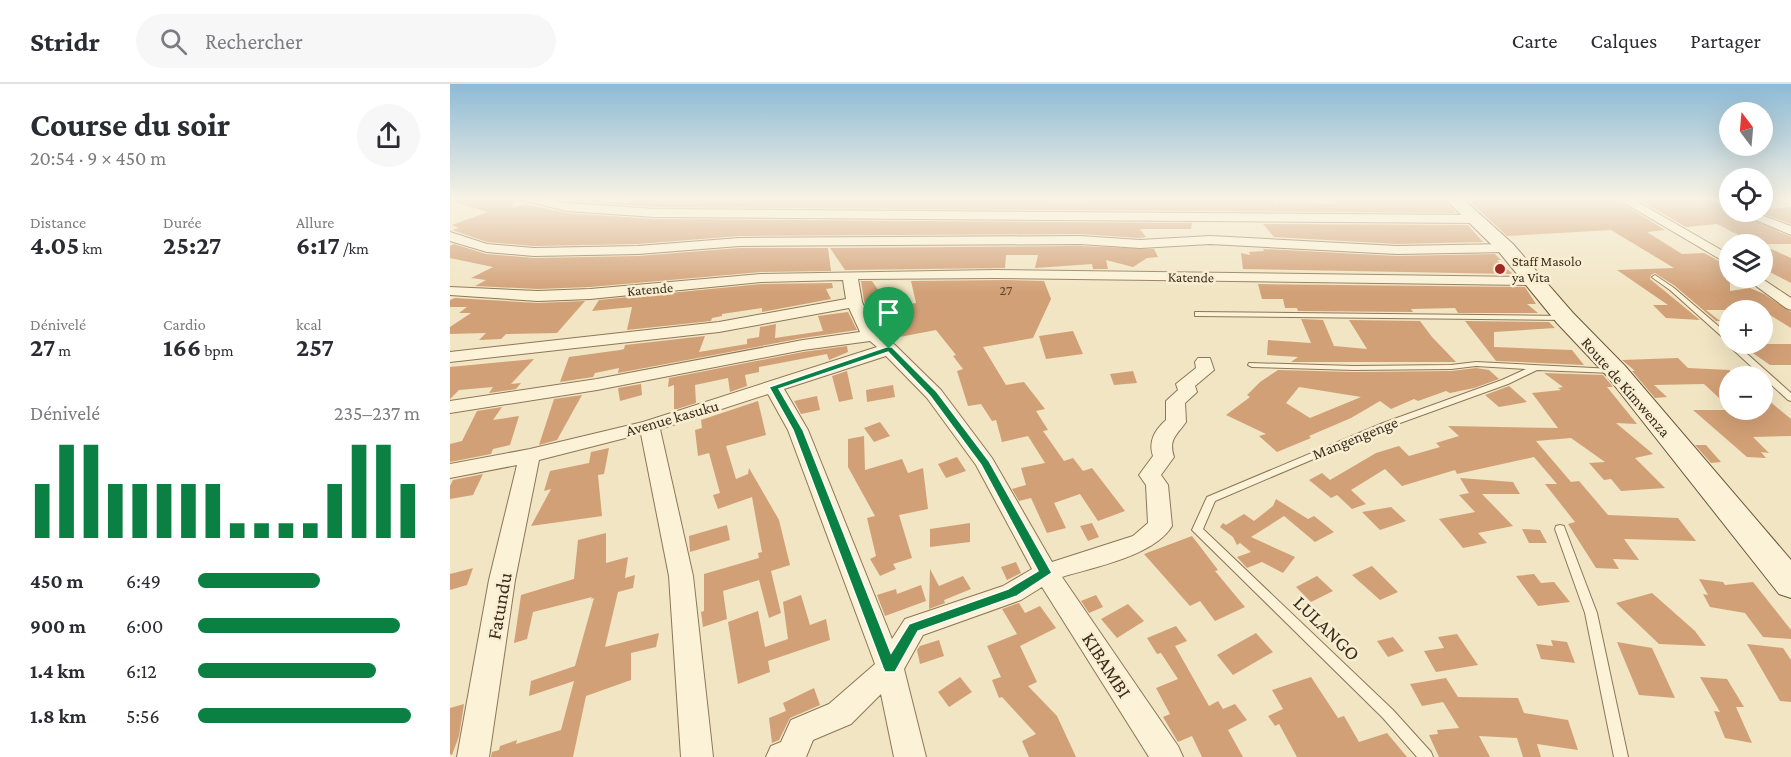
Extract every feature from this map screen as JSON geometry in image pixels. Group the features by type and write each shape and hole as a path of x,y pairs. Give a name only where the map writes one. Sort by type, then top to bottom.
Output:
{"street":[{"name":"Route de Kimwenza","path":"1487,229 1565,318 1616,371 1791,584"},
{"path":"1676,229 1719,255"},
{"path":"450,237 487,248 534,252 638,250 739,242 1080,240 1140,244 1210,240 1397,250 1506,248"},
{"name":"Katende","path":"450,291 538,296 590,294 761,278 849,275 995,274 1533,281"},
{"path":"849,275 854,302 867,331 882,343"},
{"path":"1766,288 1791,305"},
{"path":"450,357 719,327 854,302"},
{"path":"450,407 567,391 849,338 882,343"},
{"name":"Avenue kasuku","path":"450,471 530,456 649,426 774,387 882,343"},
{"name":"KIBAMBI","path":"882,343 934,394 985,463 1046,573 1167,757"},
{"path":"782,757 791,755 802,730 840,714 890,668 914,627 1012,593 1046,573 1141,542 1160,526 1157,485 1150,475 1164,457 1160,448 1165,430 1176,422 1175,401 1188,392 1185,384 1205,370 1204,362"},
{"path":"774,387 798,430 890,668 910,757"},
{"path":"649,426 681,576 697,757"},
{"name":"Fatundu","path":"473,757 502,580 530,456"}],"lane":[{"path":"1655,277 1719,331"},
{"path":"1198,314 1565,318"},
{"path":"1744,354 1791,398"},
{"path":"1252,365 1365,368 1451,367 1476,364 1533,369 1616,371"},
{"name":"Mangengenge","path":"1197,530 1211,499 1375,430 1505,382 1533,369"},
{"path":"1560,529 1590,613 1621,757"},
{"name":"LULANGO","path":"1197,530 1388,714 1426,757"}],"building":[{"path":"1140,229 1146,237 1080,234 739,236 638,244 534,246 487,242 452,230"},
{"path":"1268,229 1472,229 1483,242 1397,244 1274,237"},
{"path":"1500,229 1664,229 1647,232 1682,254 1704,253 1719,261 1719,288 1730,288 1730,291 1750,288 1773,300 1719,300 1719,310 1706,310 1719,320 1716,321 1675,286 1655,273 1650,279 1700,320 1666,318 1653,305 1668,305 1617,270 1674,268 1611,230 1507,236"},
{"path":"1728,229 1774,229 1791,237 1791,244 1773,244 1773,234 1736,234"},
{"path":"454,244 486,254 534,258 638,256 739,248 828,248 831,271 761,272 590,287 538,289 475,286 486,280 471,278 493,267 450,258 450,246"},
{"path":"1080,246 1154,249 1158,257 1147,258 1133,267 1106,260 1108,269 1093,269 1092,264 1035,268 1038,255 1006,255 1005,268 845,270 830,248"},
{"path":"1263,249 1397,256 1495,254 1501,260 1497,260 1513,274 1243,269 1241,253 1250,255 1249,252 1264,251"},
{"path":"1773,250 1791,258 1791,283 1773,274"},
{"path":"861,281 872,281 890,307 916,303 911,281 1044,281 1051,299 1033,338 983,347 1006,385 1024,382 1045,409 1036,411 1048,430 1043,431 1064,461 1073,458 1083,471 1092,468 1125,511 1098,521 1080,494 1054,503 1066,528 1047,533 1031,498 1019,501 1012,489 1026,485 1021,468 1045,463 1028,436 1002,442 996,420 992,421 981,404 968,406 957,371 963,369 953,356 956,355 936,330 894,338 889,323 875,326 864,301"},
{"path":"832,283 833,288 826,289 831,299 762,312 762,308 722,314 722,316 712,318 711,321 627,330 632,307 592,311 599,300 761,284"},
{"path":"1258,284 1525,287 1536,304 1527,304 1538,313 1458,313 1455,308 1411,309 1413,312 1298,311 1297,308 1285,308 1283,299 1262,299"},
{"path":"455,298 538,303 585,301 557,333 506,334 501,339 479,340 486,333 450,334 450,327 471,313 459,313 467,307 450,307 450,300"},
{"path":"1773,300 1791,312 1791,328 1773,317"},
{"path":"848,312 857,330 618,373 619,368 595,373 593,377 560,382 569,357 620,350 624,349 625,345 705,336 699,352 747,344 747,339 759,337 760,327 776,324 775,338 823,331 818,316"},
{"path":"1301,319 1323,320 1334,346 1367,349 1349,320 1420,321 1456,362 1291,362 1298,357 1267,355 1268,340 1311,343"},
{"path":"1465,321 1549,322 1555,328 1494,332 1494,347 1572,350 1584,365 1496,361"},
{"path":"1073,331 1083,354 1046,359 1039,336"},
{"path":"1773,344 1791,344 1791,365 1770,365 1754,354 1773,354"},
{"path":"847,346 848,352 829,360 827,354 759,367 759,372 745,375 747,386 730,392 728,378 695,385 696,403 674,410 674,385 668,387 669,378 803,352"},
{"path":"1678,358 1688,368 1719,369 1719,398 1704,384 1654,385 1667,397 1655,398 1632,371 1635,371 1622,360"},
{"path":"534,359 511,384 521,383 516,389 489,393 493,387 459,390 450,399 450,367"},
{"path":"1476,368 1489,370 1499,379 1474,388 1450,393 1446,391 1418,401 1414,399 1391,409 1380,401 1351,418 1309,436 1311,438 1277,452 1259,436 1266,434 1226,415 1250,397 1247,395 1260,382 1278,370 1451,371","holes":["1299,387 1361,397 1310,418 1286,403"]},
{"path":"847,371 853,399 839,402 832,376"},
{"path":"1133,371 1137,383 1114,385 1110,374"},
{"path":"1544,373 1603,375 1613,387 1607,387 1637,424 1616,423 1653,454 1635,458 1665,488 1621,491 1611,479 1604,480 1589,463 1605,462 1571,438 1536,441 1571,482 1579,481 1608,515 1678,518 1696,541 1624,539 1639,560 1613,559 1619,569 1596,568 1568,524 1575,522 1545,484 1557,484 1534,457 1457,474 1455,470 1402,486 1385,469 1351,490 1366,504 1352,509 1337,495 1331,498 1309,480 1322,473 1330,480 1376,453 1399,446 1409,456 1440,447 1436,443 1459,436 1448,426 1558,428 1532,393 1561,390 1558,388 1563,387"},
{"path":"641,384 642,395 620,401 618,388"},
{"path":"893,385 895,397 867,402 866,390"},
{"path":"1509,386 1527,402 1499,407 1485,395"},
{"path":"582,395 557,440 539,445 554,399"},
{"path":"817,396 820,410 801,414 794,401"},
{"path":"758,401 766,435 726,446 736,479 748,474 749,468 779,520 790,565 771,571 781,613 769,618 759,580 723,591 727,619 703,627 701,612 704,611 704,574 759,558 758,553 762,552 752,497 718,509 713,495 720,493 709,453 698,456 695,430 702,428 701,420"},
{"path":"1773,404 1791,419 1791,436 1753,437 1769,453 1761,452 1766,458 1747,457 1693,410 1719,410 1719,420 1773,420"},
{"path":"502,407 493,420 519,416 510,445 493,449 491,454 450,462 450,444 462,441 477,411"},
{"path":"880,422 890,436 874,442 864,428"},
{"path":"864,436 865,470 902,459 908,473 923,468 928,509 899,515 912,558 893,564 896,569 880,576 870,559 876,556 867,518 875,516 848,467 848,439"},
{"path":"1695,445 1706,445 1721,462 1711,463"},
{"path":"609,448 604,474 598,475 602,516 531,526 551,489 544,491 550,471 589,463 591,452"},
{"path":"957,457 966,471 946,478 938,464"},
{"path":"483,474 473,495 450,499 450,486 453,480"},
{"path":"1460,478 1513,482 1520,494 1482,494 1513,526 1478,533 1487,543 1463,548 1439,519 1475,512 1459,495 1469,493"},
{"path":"1276,499 1308,519 1314,516 1334,532 1315,542 1284,516 1251,537 1295,557 1283,573 1262,562 1247,568 1237,557 1251,552 1240,543 1237,545 1233,537 1220,527 1223,523 1226,525 1244,514 1254,521 1273,506"},
{"path":"1391,507 1406,521 1380,530 1362,512"},
{"path":"970,523 970,542 930,547 930,529"},
{"path":"1092,523 1099,537 1088,541 1080,526"},
{"path":"727,525 730,540 690,552 689,536"},
{"path":"1522,529 1540,530 1547,543 1529,543"},
{"path":"606,533 606,563 628,557 625,578 635,575 633,588 618,592 605,647 659,633 656,647 631,653 631,680 586,696 573,757 491,757 492,752 499,750 500,746 517,740 516,744 561,730 574,681 529,696 531,681 575,666 594,598 533,612 527,639 514,643 521,595 574,579 578,540"},
{"path":"1192,536 1218,570 1215,571 1245,607 1215,621 1200,601 1190,606 1144,554"},
{"path":"1016,562 1021,573 1007,580 1001,567"},
{"path":"1372,566 1398,592 1380,600 1352,575"},
{"path":"473,568 467,585 450,590 450,574"},
{"path":"930,569 939,586 963,576 971,589 929,609"},
{"path":"1534,574 1541,583 1554,582 1570,602 1538,606 1516,576"},
{"path":"1317,576 1333,591 1311,602 1296,587"},
{"path":"1699,579 1723,582 1725,585 1753,582 1791,630 1791,639 1763,637 1745,613 1710,607 1703,594 1708,595"},
{"path":"921,585 926,601 885,616 877,595 896,589 897,594"},
{"path":"1652,593 1695,631 1706,646 1659,644 1616,603"},
{"path":"801,595 810,625 826,619 830,640 768,661 770,672 738,684 728,622 758,611 765,647 788,639 783,602"},
{"path":"1096,595 1103,607 1089,613 1081,601"},
{"path":"1019,603 1025,613 1040,606 1056,628 1020,646 1037,682 1028,686 1057,716 1076,757 1029,757 1022,741 1036,734 1002,697 999,698 992,680 1001,677 987,646 1017,634 1002,609"},
{"path":"1128,604 1144,621 1117,638 1101,619"},
{"path":"1176,626 1187,641 1175,646 1209,706 1218,701 1223,709 1235,704 1247,720 1228,730 1243,757 1202,757 1192,736 1178,742 1163,717 1170,714 1156,688 1178,679 1161,653 1157,654 1147,638"},
{"path":"1256,633 1273,652 1233,675 1217,655"},
{"path":"1457,634 1478,665 1436,672 1424,651 1444,648 1438,637"},
{"path":"1393,637 1404,651 1388,657 1377,641"},
{"path":"939,640 944,656 920,664 917,650 920,646"},
{"path":"1551,640 1567,642 1575,663 1541,659 1536,644 1553,646"},
{"path":"1617,642 1652,648 1675,698 1639,695"},
{"path":"1747,644 1783,648 1791,660 1791,702 1780,701"},
{"path":"960,677 972,692 949,707 938,692"},
{"path":"1311,677 1338,718 1344,716 1359,742 1387,733 1407,757 1297,757 1279,724 1275,726 1268,716 1283,709 1272,690"},
{"path":"1700,677 1727,679 1744,707 1736,707 1752,743 1725,738 1714,711 1720,712"},
{"path":"1446,678 1458,697 1518,698 1524,713 1568,720 1578,750 1537,744 1541,757 1523,757 1517,738 1479,736 1490,757 1439,757 1429,735 1438,734 1437,730 1459,728 1443,702 1422,706 1410,684"},
{"path":"814,688 820,705 790,718 779,740 772,743 769,718 786,711 783,703"},
{"path":"464,704 459,736 452,755 450,754 450,708"}],"place":[{"name":"Staff Masolo ya Vita","path":"1500,269"}],"route":[{"path":"889,349 934,394 985,463 1046,573 1012,593 914,627 890,668 798,430 774,387 889,349"}]}
